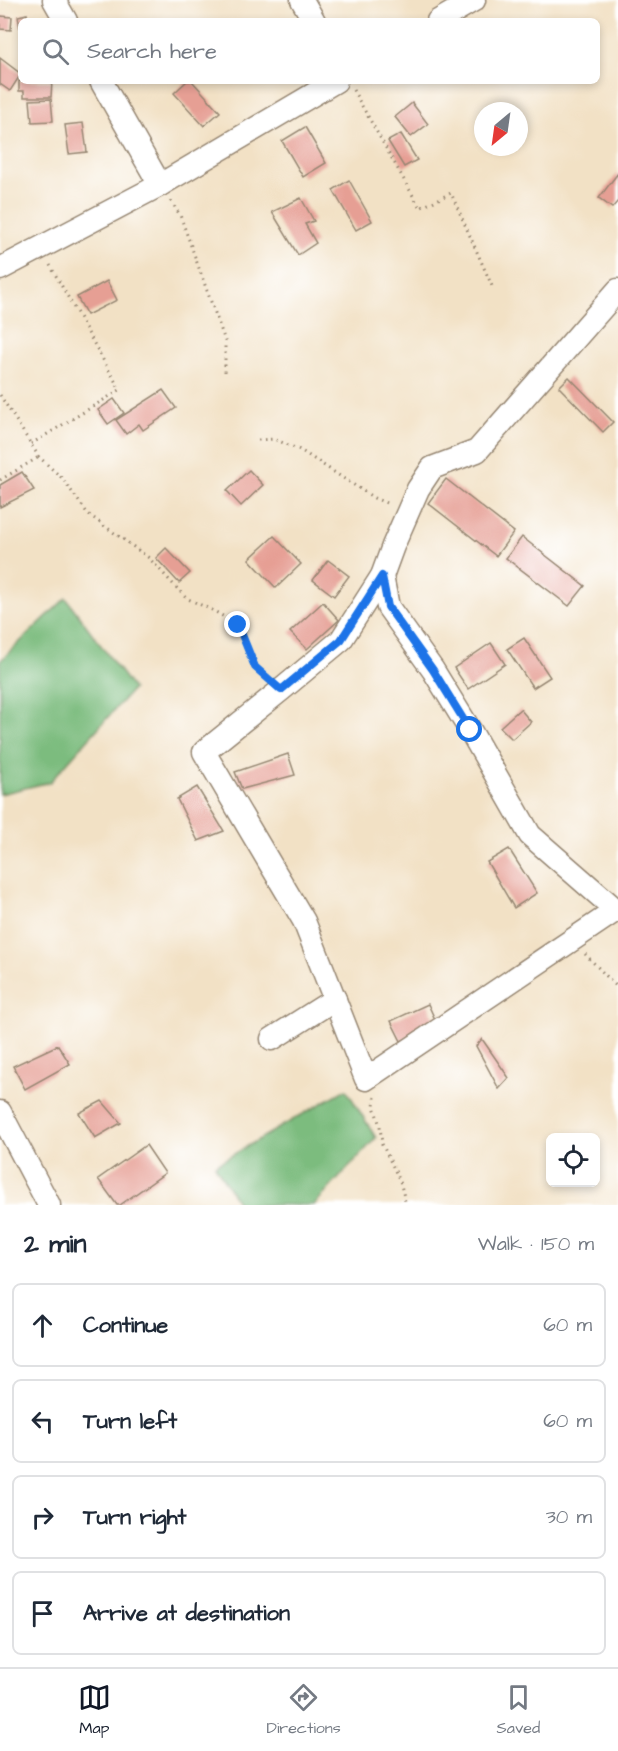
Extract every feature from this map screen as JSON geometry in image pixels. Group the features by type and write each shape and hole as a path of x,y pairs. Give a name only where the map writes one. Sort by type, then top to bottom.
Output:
{"street":[{"path":"54,0 64,18"},
{"path":"302,0 312,18"},
{"path":"443,18 474,0"},
{"path":"103,84 160,185"},
{"path":"0,269 160,185 331,84"},
{"path":"382,576 388,607 433,670 530,836 617,909 366,1078 304,921 204,752 341,640 382,576 408,510 432,468 477,451 618,290"},
{"path":"272,1039 335,999"},
{"path":"0,1112 49,1205"}],"path":[{"path":"350,84 420,208 451,193 492,286"},
{"path":"160,185 180,216 225,341 225,372"},
{"path":"31,444 120,390 41,248"},
{"path":"0,395 39,457 62,478 88,514 149,558 186,598 238,625 255,667 281,690"},
{"path":"258,440 274,439 300,450 374,498 408,510"},
{"path":"0,480 39,457"},
{"path":"571,940 618,988"},
{"path":"381,1069 374,1106 382,1144 400,1181 406,1205"}],"green space":[{"path":"66,598 133,689 50,782 0,794 0,661"},
{"path":"346,1089 376,1138 314,1205 239,1205 215,1165"}],"building":[{"path":"27,14 28,18 18,18 18,16"},
{"path":"0,16 12,17 11,30 0,29"},
{"path":"0,58 18,72 18,79 10,91 0,84"},
{"path":"19,84 52,84 51,97 24,97 24,91 19,91"},
{"path":"184,84 195,84 220,112 204,126 174,93"},
{"path":"51,99 53,121 32,122 30,100"},
{"path":"412,103 428,124 411,137 395,117"},
{"path":"83,123 87,152 69,154 65,125"},
{"path":"305,127 326,163 303,177 282,141"},
{"path":"401,134 417,160 404,167 388,141"},
{"path":"618,173 618,201 612,208 599,198"},
{"path":"349,180 372,221 356,230 333,190"},
{"path":"301,198 314,221 305,224 316,243 298,255 272,212"},
{"path":"107,281 117,300 87,315 77,297"},
{"path":"569,377 613,422 603,432 559,387"},
{"path":"163,390 176,408 143,430 139,424 126,434 116,420"},
{"path":"114,399 124,413 108,424 98,410"},
{"path":"249,470 263,485 241,506 227,491"},
{"path":"22,472 34,490 0,507 0,485"},
{"path":"446,479 514,532 496,556 428,503"},
{"path":"274,536 301,564 276,588 249,559"},
{"path":"522,537 585,586 569,606 506,558"},
{"path":"166,548 190,573 179,583 156,558"},
{"path":"328,560 349,576 334,596 313,580"},
{"path":"323,602 339,620 307,649 290,632"},
{"path":"524,638 550,677 533,688 507,649"},
{"path":"491,643 505,664 468,689 454,668"},
{"path":"520,709 531,722 512,739 500,727"},
{"path":"288,754 295,775 242,789 235,772"},
{"path":"197,787 224,831 198,841 177,799"},
{"path":"509,849 537,893 514,908 487,862"},
{"path":"428,1004 437,1024 401,1041 391,1021"},
{"path":"482,1039 509,1078 499,1089 476,1046"},
{"path":"58,1045 70,1064 25,1089 13,1066"},
{"path":"102,1101 121,1123 95,1138 79,1113"},
{"path":"146,1145 165,1173 117,1205 98,1179"}],"route":[{"path":"238,625 255,667 281,690 341,640 382,576 388,607 433,670 470,730"}]}
